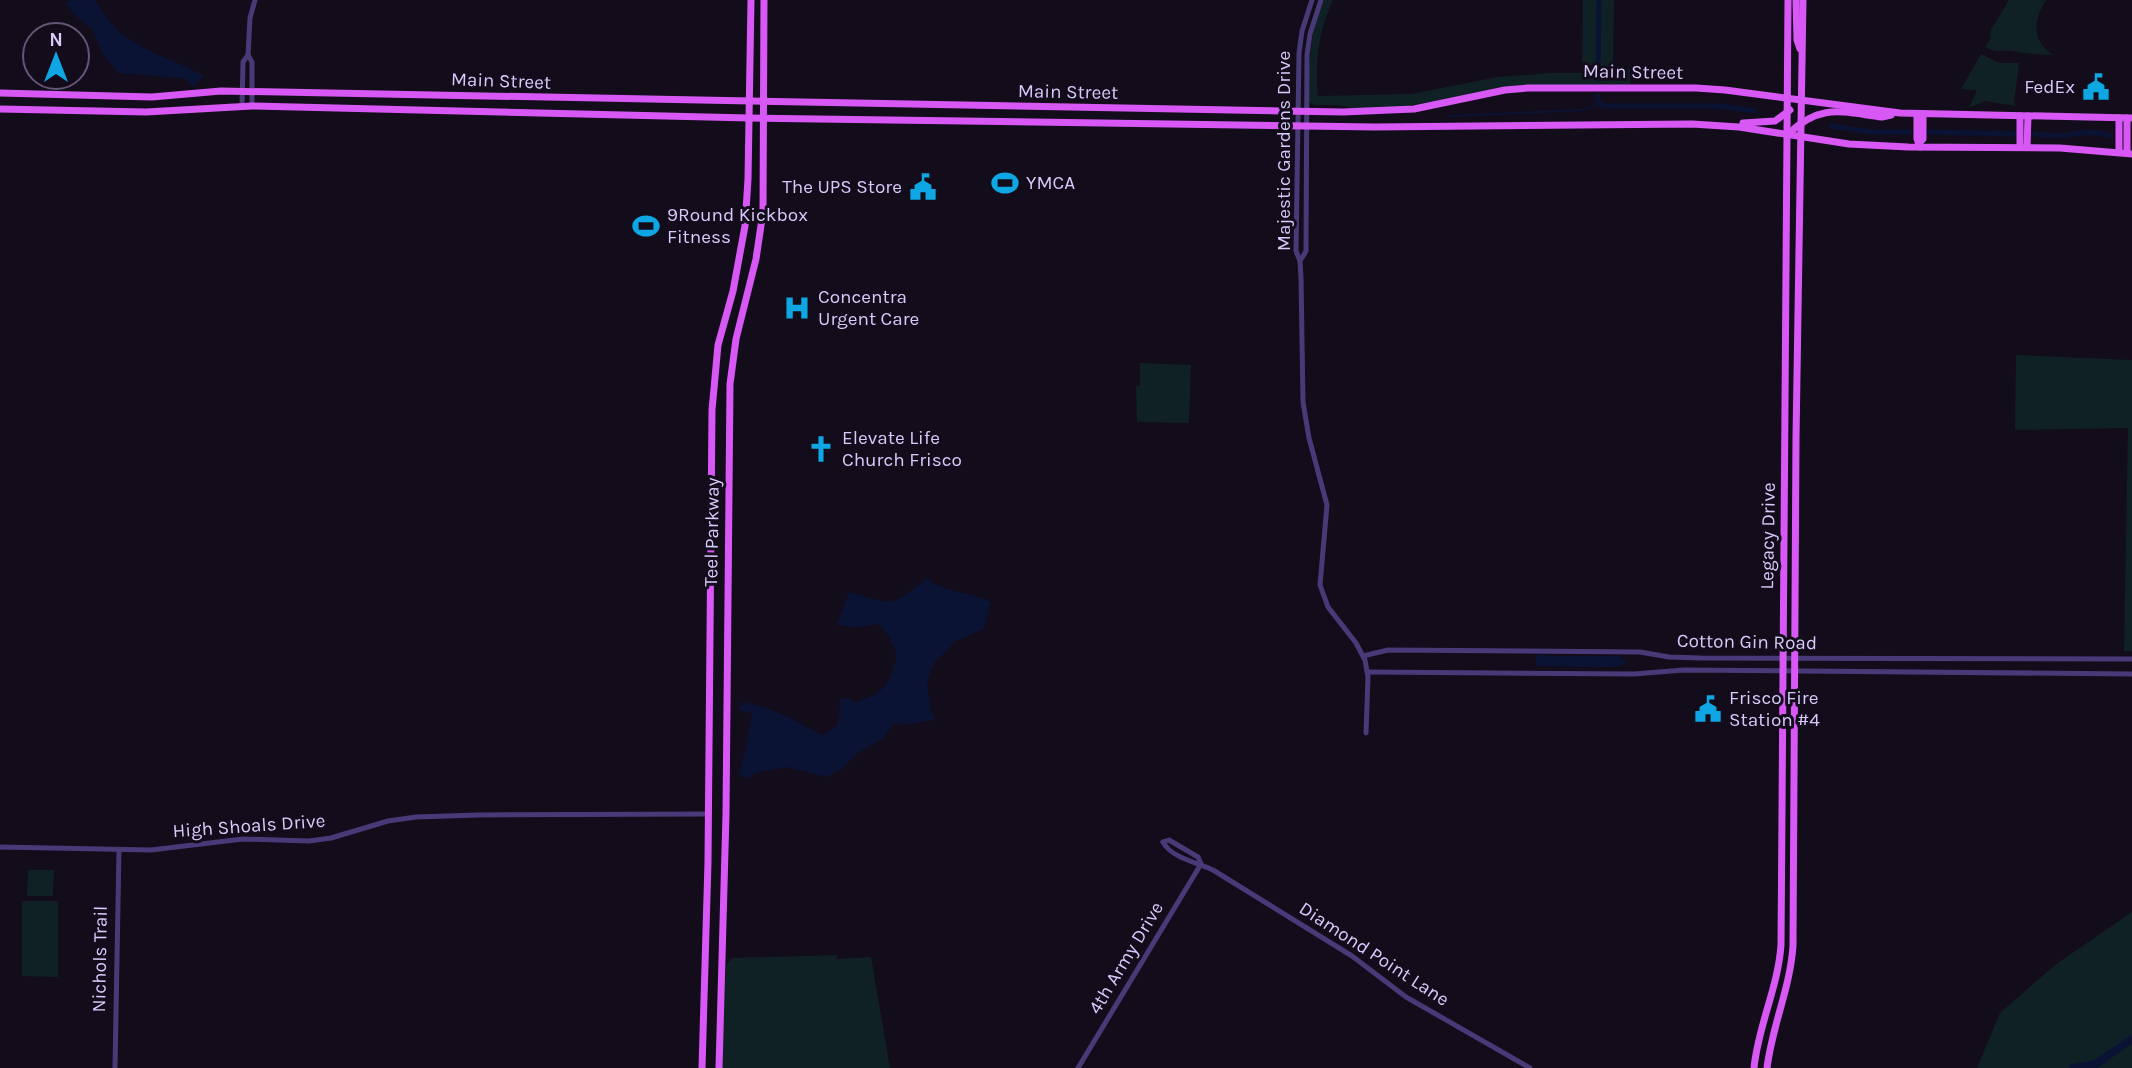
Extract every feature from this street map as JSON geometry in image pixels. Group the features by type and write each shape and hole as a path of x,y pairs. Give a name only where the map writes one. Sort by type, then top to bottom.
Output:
{"main road":[{"name":"Teel Parkway","path":"703,1067 709,814 713,382 746,214 751,0"},
{"name":"Teel Parkway","path":"719,1068 726,814 730,384 736,339 749,294 762,216 764,0"},
{"name":"Legacy Drive","path":"1754,1068 1759,1037 1776,982 1780,955 1788,0"},
{"path":"1796,0 1797,40 1803,56"},
{"name":"Legacy Drive","path":"1767,1068 1773,1036 1787,991 1792,958 1803,0"},
{"name":"Main Street","path":"0,93 152,97 252,92 1303,112 1404,110 1505,90 1556,87 1696,88 1900,113 2126,118"},
{"path":"534,114 535,98"},
{"path":"632,99 632,115"},
{"path":"1692,124 1706,120 1767,123 1781,118 1802,100"},
{"path":"865,120 866,104"},
{"name":"Main Street","path":"0,109 146,112 252,106 534,114 1303,126 1692,124 1731,126 1849,144 2024,147 2126,153"},
{"path":"1197,110 1197,124"},
{"path":"1788,134 1802,121 1823,112 1882,117 1900,113"},
{"path":"1920,114 1923,139 1920,144"},
{"path":"2024,116 2024,147"},
{"path":"2126,118 2126,153"},
{"path":"746,214 762,216"},
{"path":"1787,235 1800,236"},
{"path":"733,291 749,294"},
{"path":"1786,338 1798,338"},
{"path":"1785,437 1796,438"},
{"path":"711,512 727,512"},
{"path":"1784,532 1796,531"},
{"path":"710,684 727,685"},
{"path":"703,1067 719,1068"}],"street":[{"path":"242,106 243,62 248,55 250,18 255,0"},
{"name":"Majestic Gardens Drive","path":"1300,261 1306,251 1307,200 1300,41 1312,0"},
{"name":"Majestic Gardens Drive","path":"1303,112 1310,34 1321,0"},
{"path":"248,55 252,62 252,106"},
{"name":"Majestic Gardens Drive","path":"1303,126 1296,251 1300,261 1303,402 1326,505 1320,585 1331,611 1363,656 1367,672 1366,733"},
{"path":"1297,200 1307,200"},
{"name":"Cotton Gin Road","path":"1363,656 1388,650 1640,652 1670,657 1783,659 2132,659"},
{"path":"1701,658 1701,671"},
{"path":"1732,658 1732,671"},
{"path":"1900,658 1900,672"},
{"path":"2066,659 2066,674"},
{"name":"Cotton Gin Road","path":"1367,672 2132,674"},
{"name":"High Shoals Drive","path":"0,847 151,850 243,839 309,841 331,838 388,821 416,817 709,814"},
{"name":"Diamond Point Lane","path":"1201,864 1198,857 1169,840 1163,842 1166,847 1194,863 1201,864 1352,956 1406,997 1530,1068"},
{"name":"Nichols Trail","path":"115,1068 119,850"},
{"name":"4th Army Drive","path":"1077,1068 1201,864"}],"shaded area":[{"path":"1324,0 1333,0 1319,47 1318,96 1411,94 1498,77 1582,73 1583,0 1614,0 1613,68 1630,69 1630,86 1526,86 1400,107 1357,109 1338,105 1314,105 1308,102 1311,50 1315,25"},
{"path":"2009,0 2046,0 2036,30 2041,43 2053,55 1997,51 1985,47 1990,40 1991,30"},
{"path":"1981,54 1999,63 2019,63 2014,103 2016,106 1985,101 1969,108 1977,90 1961,89"},
{"path":"2016,355 2132,360 2132,651 2124,651 2128,428 2015,430"},
{"path":"1140,363 1191,365 1189,423 1137,422 1136,386 1140,386"},
{"path":"28,870 54,870 53,896 27,896"},
{"path":"22,901 58,901 58,977 22,976"},
{"path":"2132,912 2132,1068 1977,1068 2000,1013 2055,965"},
{"path":"837,955 837,959 871,957 890,1068 721,1068 726,965 732,958"}],"water":[{"path":"72,0 94,0 122,34 204,76 194,87 183,78 119,73 103,55 91,28 91,21 82,21 66,4"},
{"path":"928,578 941,587 991,603 983,629 956,641 934,663 927,681 930,707 935,720 902,725 893,723 883,738 856,754 843,768 827,777 787,767 755,773 749,778 741,776 739,772 752,713 738,710 744,702 786,716 822,735 834,728 838,722 840,700 845,697 857,702 881,690 889,680 897,655 889,636 879,624 856,627 837,625 849,592 876,600 891,601"},
{"path":"1536,656 1619,656 1625,660 1625,664 1614,667 1536,666"}],"waterway":[{"path":"1598,79 1599,0"},
{"path":"1598,96 1598,102 1604,106 1720,106 1755,111"},
{"path":"1451,116 1583,110 1598,102"},
{"path":"1832,126 1871,132 1910,132"},
{"path":"1929,132 2014,134"},
{"path":"2035,134 2094,133 2111,136"},
{"path":"2073,1068 2096,1064 2132,1039"}],"place":[{"name":"FedEx","path":"2096,87"},
{"name":"YMCA","path":"1005,183"},
{"name":"The UPS Store","path":"923,187"},
{"name":"9Round Kickbox Fitness","path":"646,226"},
{"name":"Concentra Urgent Care","path":"797,308"},
{"name":"Elevate Life Church Frisco","path":"821,449"},
{"name":"Frisco Fire Station #4","path":"1708,709"}]}
